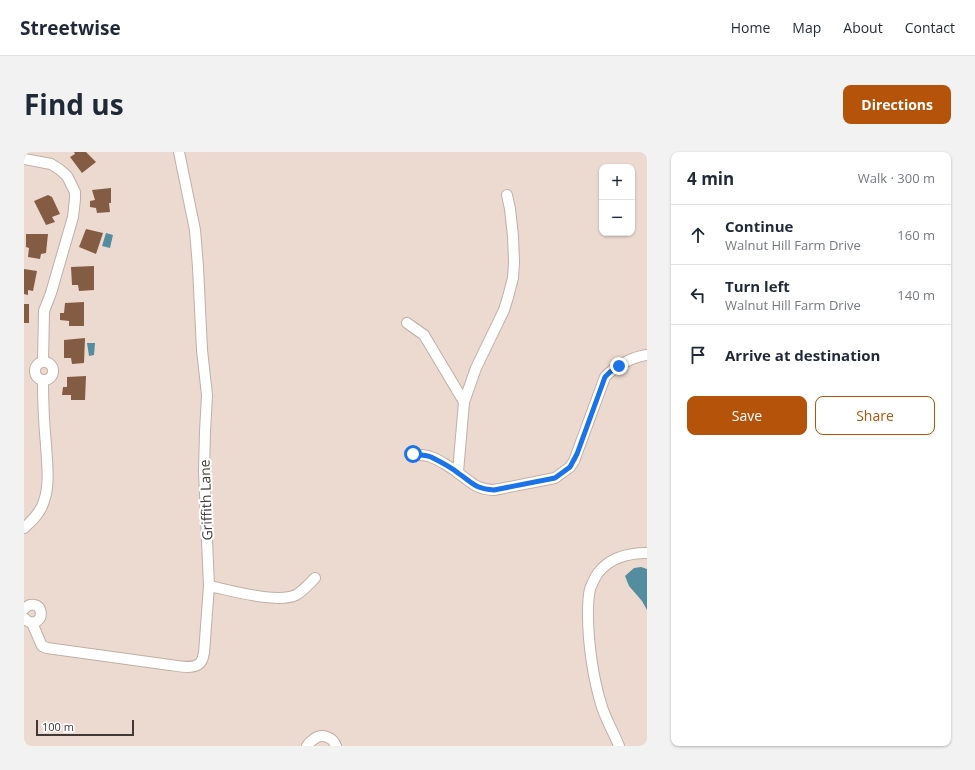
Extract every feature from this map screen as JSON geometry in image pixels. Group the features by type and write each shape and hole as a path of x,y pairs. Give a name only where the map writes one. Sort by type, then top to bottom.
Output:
{"street":[{"name":"Griffith Lane","path":"28,620 42,646 47,648 190,667 198,665 202,661 204,653 209,586 204,471 207,396 202,350 195,230 179,152"},
{"path":"24,159 51,164 59,169 67,176 75,192 76,199 73,217 51,293 44,311 43,362 49,363 53,371 49,379 43,380 47,490 42,507 32,521 24,528"},
{"path":"458,472 464,402 476,368 504,310 513,278 513,236 507,195"},
{"path":"407,323 424,335 464,402"},
{"path":"413,454 430,457 458,472 474,486 487,490 494,490 555,478 570,467 574,461 605,377 610,372 633,358 647,355"},
{"path":"620,746 602,708 598,693 588,636 588,603 590,588 601,569 611,562 628,554 647,553"},
{"path":"209,586 271,598 284,598 295,595 305,589 314,578"},
{"path":"24,609 33,604 40,609 40,618 37,622 28,620"},
{"path":"307,746 313,739 318,736 322,736 333,740 336,746"}],"water":[{"path":"106,233 113,235 110,248 102,246"},
{"path":"87,343 95,343 94,355 89,356"},
{"path":"641,567 647,569 647,610 642,601 629,586 625,576 634,568"}],"building":[{"path":"74,152 86,152 96,162 82,173 70,157 75,154"},
{"path":"111,188 111,203 109,203 110,212 97,213 96,208 90,207 90,201 95,200 92,190"},
{"path":"48,195 52,197 60,214 52,217 55,222 46,225 34,201"},
{"path":"86,229 103,233 96,254 79,247"},
{"path":"26,234 48,234 46,253 41,254 40,259 28,257 29,248 26,247"},
{"path":"94,266 94,290 79,291 78,285 72,285 71,267"},
{"path":"24,269 37,271 33,291 28,290 28,295 24,294"},
{"path":"84,302 84,326 69,326 69,321 60,320 60,313 64,313 65,303"},
{"path":"24,304 29,304 29,323 24,323"},
{"path":"85,338 84,363 72,364 71,358 64,358 64,340"},
{"path":"86,376 85,400 71,400 71,395 62,395 63,387 67,387 67,377"}],"route":[{"path":"413,454 430,457 458,472 474,486 487,490 494,490 555,478 570,467 574,461 605,377 619,366"}]}
